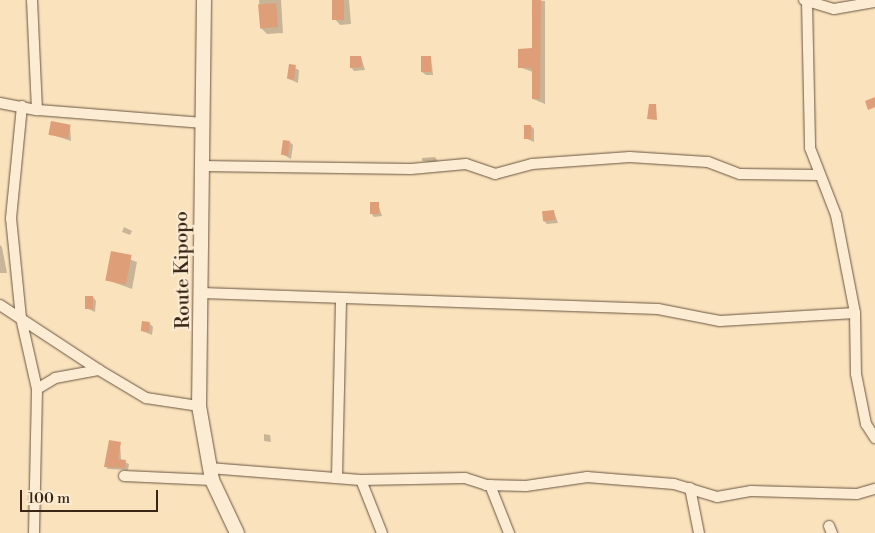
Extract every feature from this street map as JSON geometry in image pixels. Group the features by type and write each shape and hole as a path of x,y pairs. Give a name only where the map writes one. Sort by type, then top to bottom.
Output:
{"main road":[{"name":"Route Kipopo","path":"204,0 201,123 202,293 198,406 210,474 237,533"}],"street":[{"path":"32,0 37,110"},
{"path":"875,2 834,9 805,0 810,148 836,215 855,313 856,374 866,424 875,438"},
{"path":"0,103 37,110 201,123"},
{"path":"22,106 11,218 21,318 36,389 34,533"},
{"path":"201,166 411,169 466,164 494,174 532,164 630,157 708,162 740,174 819,175"},
{"path":"202,293 658,309 720,322 855,313"},
{"path":"337,477 341,299"},
{"path":"0,305 99,370 146,398 198,406"},
{"path":"36,389 55,378 99,370"},
{"path":"124,476 210,474 337,477 361,480 465,478 490,485 526,486 587,477 690,488 718,498 751,491 857,494 875,489"},
{"path":"361,480 382,533"},
{"path":"490,485 509,533"},
{"path":"690,488 699,533"}],"building":[{"path":"332,0 344,0 344,20 332,20"},
{"path":"532,0 541,0 540,99 532,99 532,68 518,68 518,49 532,48"},
{"path":"276,3 278,27 260,28 258,5"},
{"path":"350,56 361,56 362,67 350,68"},
{"path":"421,56 431,56 431,72 421,72"},
{"path":"289,64 296,65 294,80 287,79"},
{"path":"875,97 875,107 868,110 865,101"},
{"path":"649,104 656,104 657,120 647,119"},
{"path":"51,121 71,125 68,139 48,135"},
{"path":"524,125 531,125 531,139 524,139"},
{"path":"283,140 290,141 288,156 281,155"},
{"path":"370,202 379,202 379,214 370,214"},
{"path":"554,210 555,220 543,221 542,211"},
{"path":"111,251 132,255 126,284 105,280"},
{"path":"85,296 93,296 93,309 85,309"},
{"path":"142,321 150,322 149,332 141,331"},
{"path":"109,440 121,442 118,459 126,460 125,468 104,467"}]}
